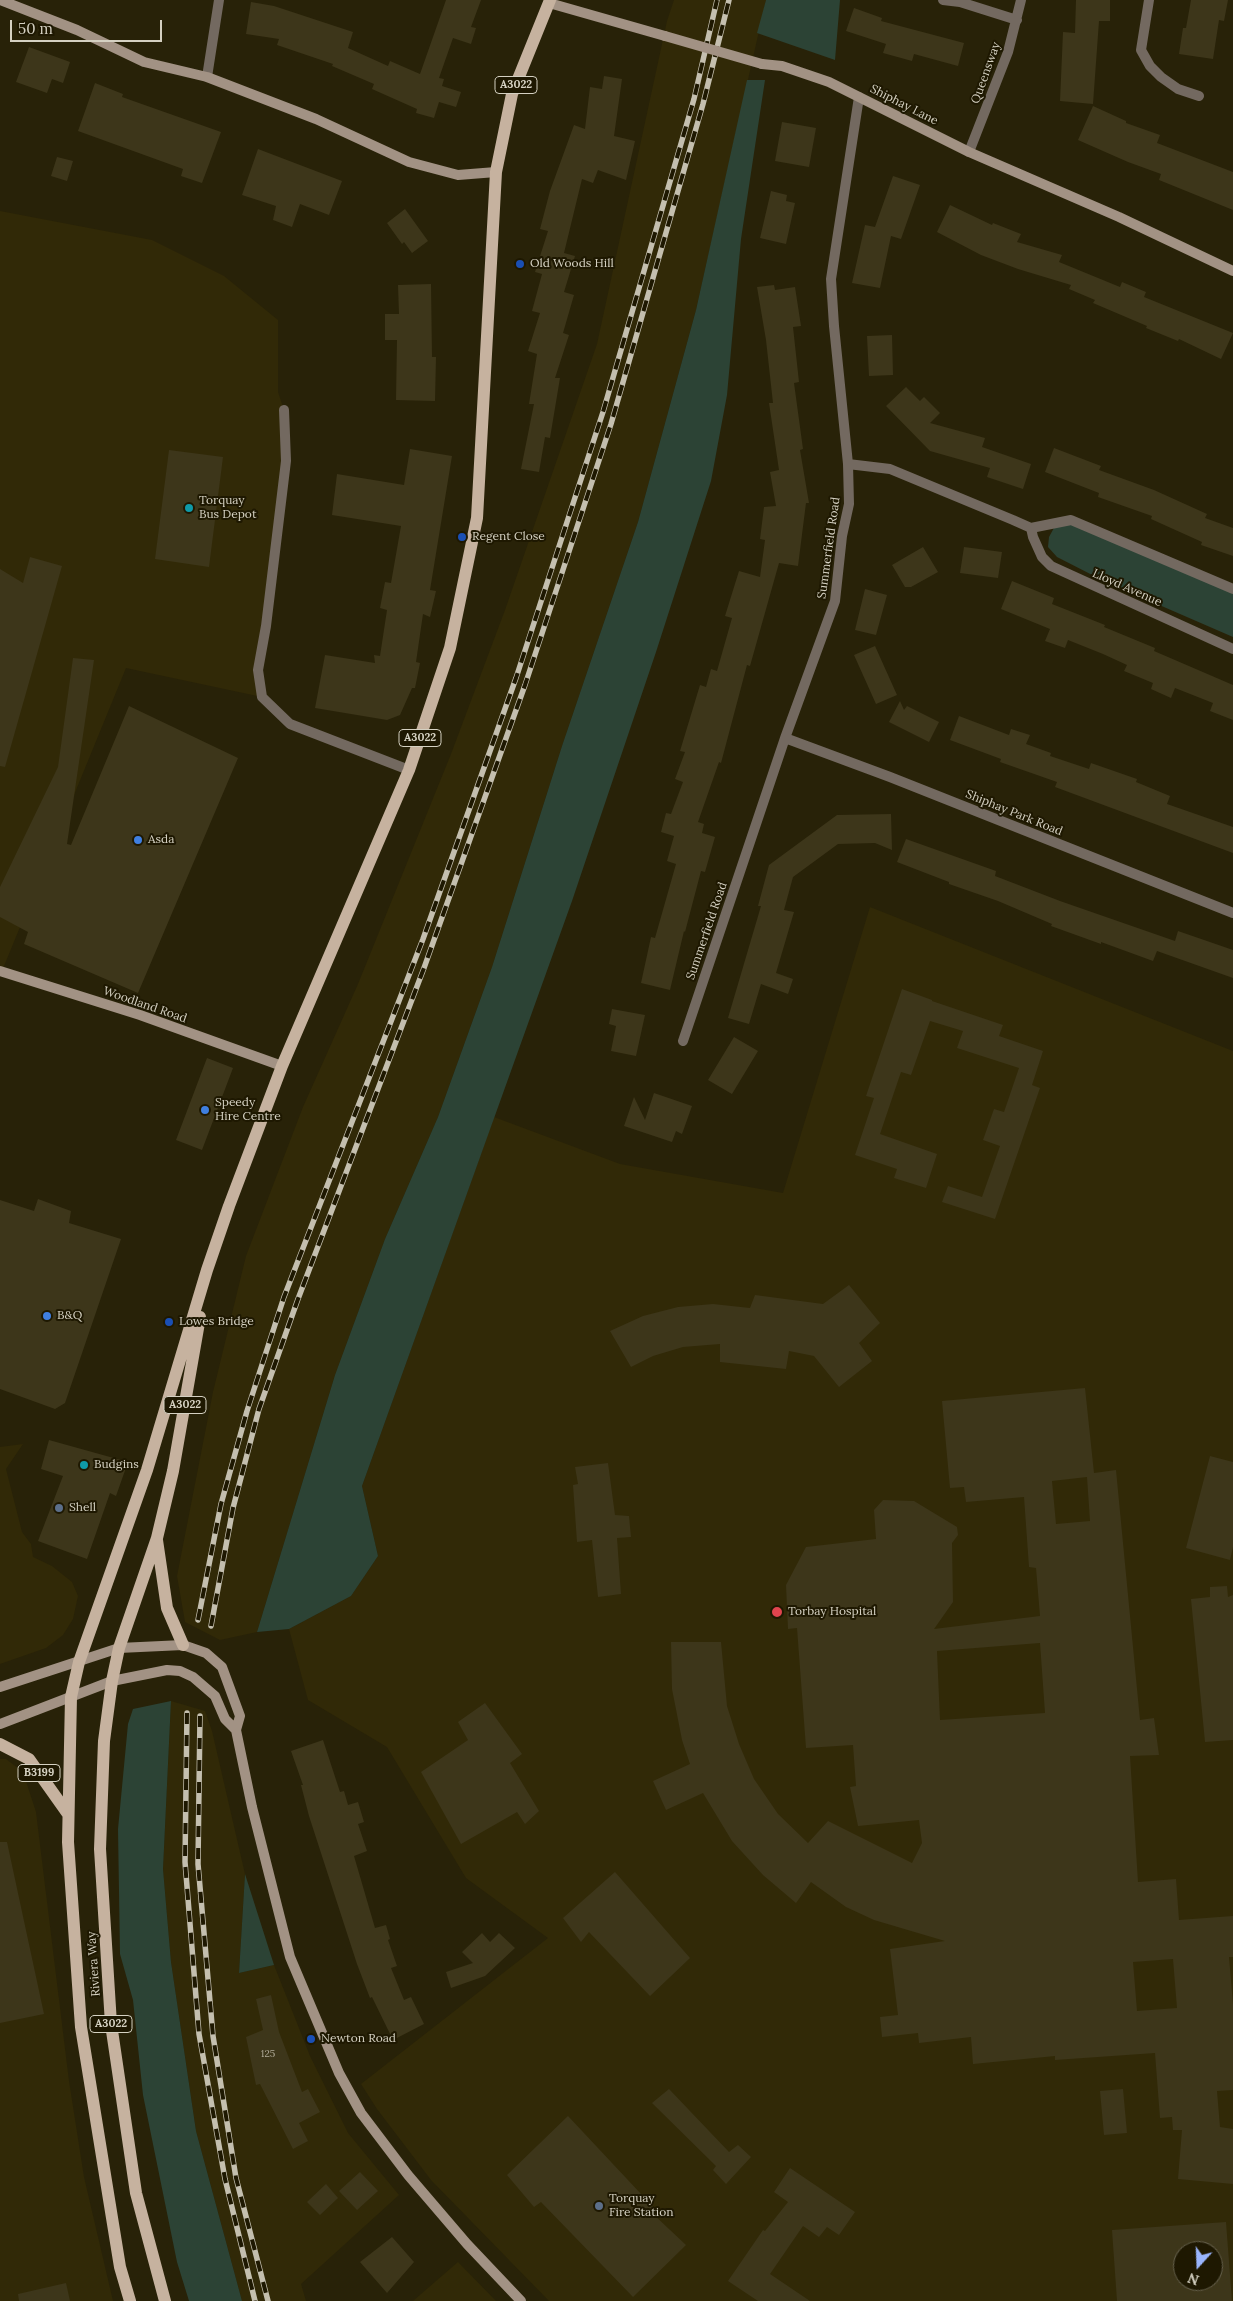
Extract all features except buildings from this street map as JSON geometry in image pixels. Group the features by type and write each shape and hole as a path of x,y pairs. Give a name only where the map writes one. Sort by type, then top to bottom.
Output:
{"main road":[{"name":"A3022","path":"71,1697 79,1662 147,1470 207,1270 282,1066 409,770 450,648 477,518 496,172 512,94 549,2"},
{"name":"A3022","path":"112,1680 119,1648 157,1538 173,1471 207,1270"},
{"path":"157,1538 167,1608 183,1645"},
{"name":"Riviera Way","path":"112,1680 104,1741 100,1849 111,2024 136,2193 165,2301"},
{"name":"Riviera Way","path":"71,1697 68,1842 81,2027 120,2267 130,2301"},
{"name":"B3199","path":"0,1744 29,1759 68,1814"}],"street":[{"path":"0,0 78,30 144,62 207,77 316,119 409,162 458,175 496,172"},
{"path":"207,77 219,0"},
{"path":"943,0 960,2 1018,20"},
{"name":"Queensway","path":"969,152 1018,20 1021,0"},
{"path":"1149,0 1142,50 1150,66 1160,77 1178,90 1199,96"},
{"name":"Shiphay Lane","path":"549,2 762,64 792,69 828,82 969,152 1119,217 1233,271"},
{"name":"Summerfield Road","path":"683,1041 785,738 835,601 842,536 849,504 848,464 831,279 859,97"},
{"path":"284,410 286,461 266,626 258,670 262,697 290,724 409,770"},
{"path":"848,464 890,468 1031,528 1071,520 1233,589"},
{"name":"Lloyd Avenue","path":"1031,528 1042,557 1051,566 1233,649"},
{"name":"Shiphay Park Road","path":"785,738 890,776 1233,913"},
{"name":"Woodland Road","path":"0,970 140,1016 282,1066"},
{"path":"0,1687 119,1648 183,1645 206,1653 222,1667 240,1716 236,1730 252,1807 290,1957 339,2073 361,2113 408,2175 467,2244 522,2301"},
{"path":"0,1724 112,1680 167,1670 180,1671 193,1677 215,1696 225,1719 236,1730"}],"shaded area":[{"path":"674,0 766,0 696,310 638,522 562,746 492,967 438,1117 385,1239 335,1375 257,1632 220,1640 185,1622 177,1576 213,1392 246,1256 303,1107 358,984 451,754 505,610 597,344 667,21"},
{"path":"0,211 152,240 224,276 278,320 278,392 284,410 286,461 258,670 262,697 126,668 2,971 0,971"},
{"name":"Torbay Hospital","path":"870,907 1233,1051 1233,2301 549,2301 431,2180 377,2109 361,2084 548,1938 466,1878 387,1747 308,1700 289,1629 351,1596 378,1556 362,1486 494,1117 620,1164 783,1193"},
{"path":"23,1444 6,1469 22,1532 31,1544 33,1557 52,1566 72,1582 78,1596 73,1619 63,1635 46,1648 0,1664 0,1447"},
{"path":"171,1701 205,1711 212,1731 245,1874 239,1973 274,1965 310,2056 348,2133 399,2195 301,2284 306,2301 242,2301 196,2131 171,1962 163,1869"},
{"path":"0,1759 6,1759 23,1772 36,1812 69,2081 84,2177 113,2301 0,2301"},
{"path":"458,2262 496,2301 413,2301"}],"green space":[{"path":"766,0 840,0 835,60 757,33"},
{"path":"747,80 765,80 741,239 727,395 711,481 656,652 572,901 362,1486 378,1556 351,1596 289,1629 257,1632 335,1375 385,1239 438,1117 492,967 562,746 638,522 696,310"},
{"path":"1069,520 1233,591 1233,637 1104,581 1057,557 1048,547 1049,537 1055,526"},
{"path":"171,1701 163,1869 171,1962 196,2131 242,2301 189,2301 177,2262 143,2095 133,2000 120,1954 118,1829 128,1724 133,1709"},
{"path":"245,1874 274,1965 239,1973"}],"railway":[{"path":"198,1620 221,1504 247,1411 284,1297 423,939 516,678 603,412 694,99 717,0"},
{"path":"211,1626 233,1508 259,1409 298,1299 424,968 525,685 611,424 703,104 729,0"},
{"path":"187,1713 185,1862 199,2034 225,2179 255,2301"},
{"path":"200,1716 198,1864 213,2036 236,2178 268,2301"}],"place":[{"name":"Old Woods Hill","path":"520,264"},
{"name":"Torquay Bus Depot","path":"189,508"},
{"name":"Regent Close","path":"462,537"},
{"name":"Asda","path":"138,840"},
{"name":"Speedy Hire Centre","path":"205,1110"},
{"name":"B&Q","path":"47,1316"},
{"name":"Lowes Bridge","path":"169,1322"},
{"name":"Budgins","path":"84,1465"},
{"name":"Shell","path":"59,1508"},
{"name":"Torbay Hospital","path":"777,1612"},
{"name":"Newton Road","path":"311,2039"},
{"name":"Torquay Fire Station","path":"599,2206"}]}
